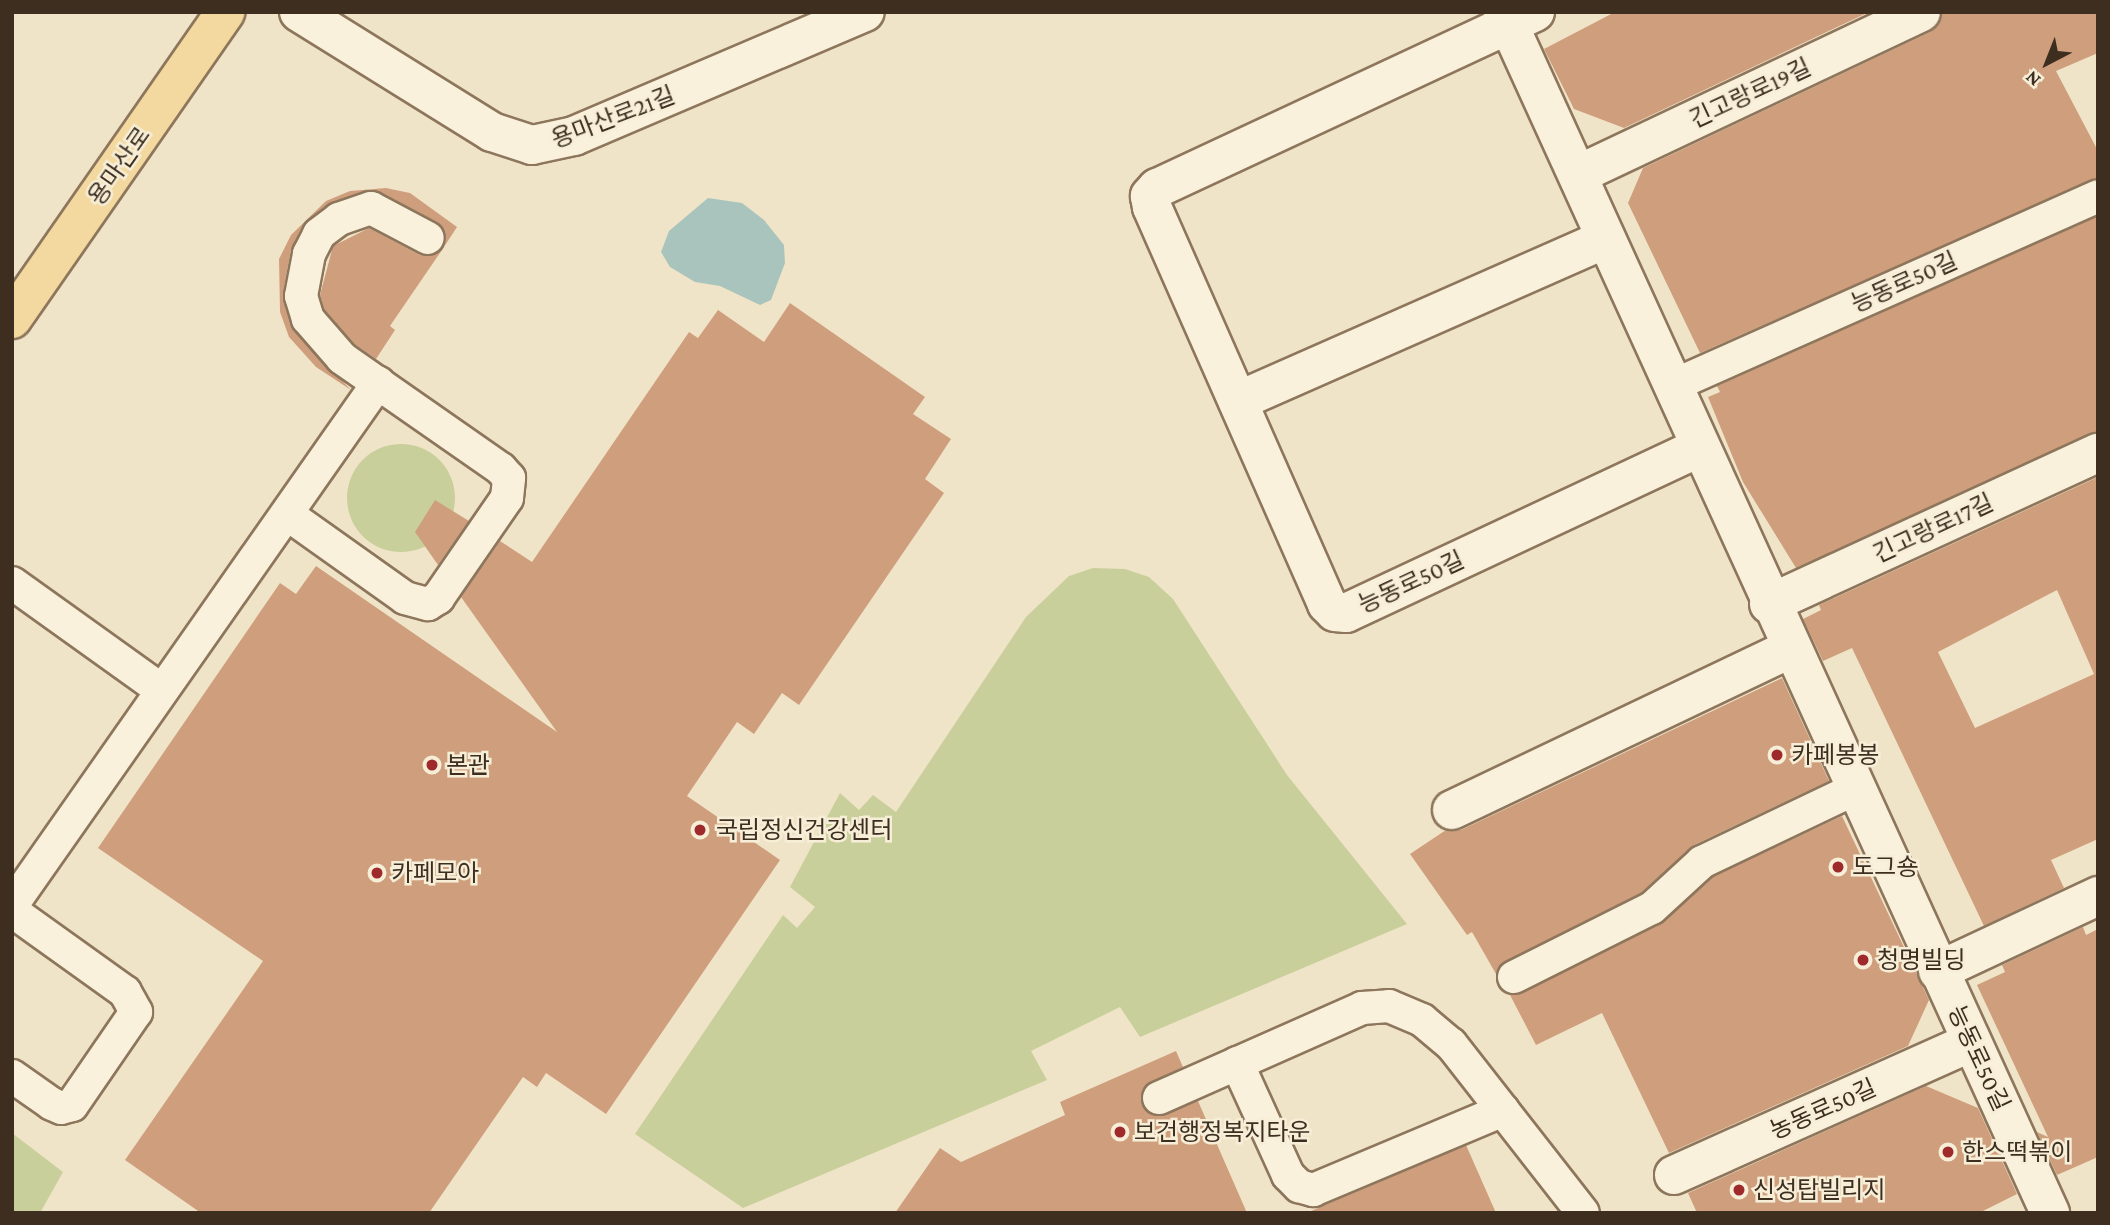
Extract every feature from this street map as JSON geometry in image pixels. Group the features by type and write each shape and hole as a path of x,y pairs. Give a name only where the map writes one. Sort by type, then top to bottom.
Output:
{"main road":[{"name":"용마산로","path":"12,319 225,12"}],"street":[{"name":"용마산로21길","path":"299,12 492,132 532,145 574,136 865,12"},
{"name":"긴고랑로19길","path":"1578,174 1921,12"},
{"name":"능동로50길","path":"1698,448 1340,614 1327,604 1152,207 1151,194 1516,16 1578,174 1698,448 2050,1213"},
{"path":"1238,401 1606,239"},
{"name":"긴고랑로17길","path":"1769,604 2098,453"},
{"path":"1452,810 1790,649"},
{"path":"1938,971 2098,896"},
{"name":"농동로50길","path":"1674,1175 1971,1042"}],"lane":[{"name":"능동로50길","path":"1671,386 2098,196"},
{"path":"287,514 417,605 438,598 507,498 509,478 328,345 308,319 301,296 305,264 319,234 356,211 371,208 386,212 428,238"},
{"path":"12,905 160,689 378,383"},
{"path":"12,583 160,689"},
{"path":"1514,977 1652,908 1702,862 1855,789"},
{"path":"12,911 125,992 136,1012 72,1105 61,1108 52,1104 12,1076"},
{"path":"1158,1098 1362,1008 1389,1006 1422,1020 1451,1044 1583,1213"},
{"path":"1237,1063 1288,1175 1299,1186 1313,1191 1503,1110"}],"green space":[{"path":"401,444 422,448 439,460 451,477 455,498 451,519 439,536 422,548 401,552 380,548 363,536 351,519 347,498 351,477 363,460 380,448"},
{"path":"1093,568 1125,569 1149,577 1173,599 1287,775 1407,924 1140,1037 1120,1007 1031,1051 1047,1080 743,1208 635,1134 783,915 797,928 815,907 790,887 840,793 859,810 873,795 896,812 1026,617 1069,576"},
{"path":"12,1133 63,1172 40,1213 12,1213"}],"water":[{"path":"708,198 742,203 764,220 784,245 785,263 771,300 760,305 720,286 695,282 670,267 661,252 669,231"}],"building":[{"path":"1615,12 1869,12 1624,128 1574,109 1544,49"},
{"path":"1943,12 2098,12 2098,53 2056,71 2098,151 2098,178 1700,353 1628,203 1643,168 1930,32"},
{"path":"386,188 410,193 457,227 444,247 446,237 437,222 380,192 365,191 328,204 303,225 291,250 283,293 294,331 351,390 316,367 289,337 280,312 279,259 291,235 326,201 350,191"},
{"path":"2098,216 2098,432 1796,568 1743,482 1708,397 1720,392 1717,386"},
{"path":"369,228 420,255 429,256 444,247 390,326 395,330 376,359 354,344 324,310 320,295 333,246"},
{"name":"본관","path":"790,303 925,397 913,414 951,439 925,479 944,493 799,705 782,693 754,734 737,722 687,796 780,860 606,1114 546,1073 537,1087 523,1077 429,1213 201,1213 125,1160 263,961 98,848 280,583 296,594 316,566 557,732 461,597 500,541 532,562 689,332 698,338 718,310 764,342"},
{"path":"2098,477 2098,839 2051,860 2064,888 1984,926 1852,648 1823,661 1803,619 1821,610 1819,605","holes":["2057,590 2094,674 1975,728 1938,652"]},
{"path":"435,500 469,521 438,565 415,532"},
{"path":"1782,678 1829,781 1694,845 1641,893 1506,961 1496,974 1472,932 1467,935 1410,854 1446,830 1461,830"},
{"path":"1842,816 1929,1000 1908,1046 1669,1153 1602,1013 1536,1045 1510,995 1522,993 1660,924 1712,877"},
{"path":"2083,927 2086,935 2098,929 2098,1157 2057,1175 2037,1132 2048,1137 1977,985 2005,972 2002,965"},
{"name":"보건행정복지타운","path":"1176,1051 1183,1067 1145,1087 1143,1106 1158,1116 1198,1101 1247,1213 895,1213 940,1148 961,1162 1065,1115 1060,1102"},
{"path":"1926,1086 1978,1108 2017,1194 1979,1213 1697,1213 1688,1193"},
{"name":"보건행정복지타운","path":"1466,1145 1496,1213 1307,1213 1320,1207"}],"place":[{"name":"카페봉봉","path":"1777,755"},
{"name":"본관","path":"432,765"},
{"name":"국립정신건강센터","path":"700,830"},
{"name":"도그숑","path":"1838,867"},
{"name":"카페모아","path":"377,873"},
{"name":"청명빌딩","path":"1863,960"},
{"name":"보건행정복지타운","path":"1120,1132"},
{"name":"한스떡볶이","path":"1948,1152"},
{"name":"신성탑빌리지","path":"1739,1190"}]}
